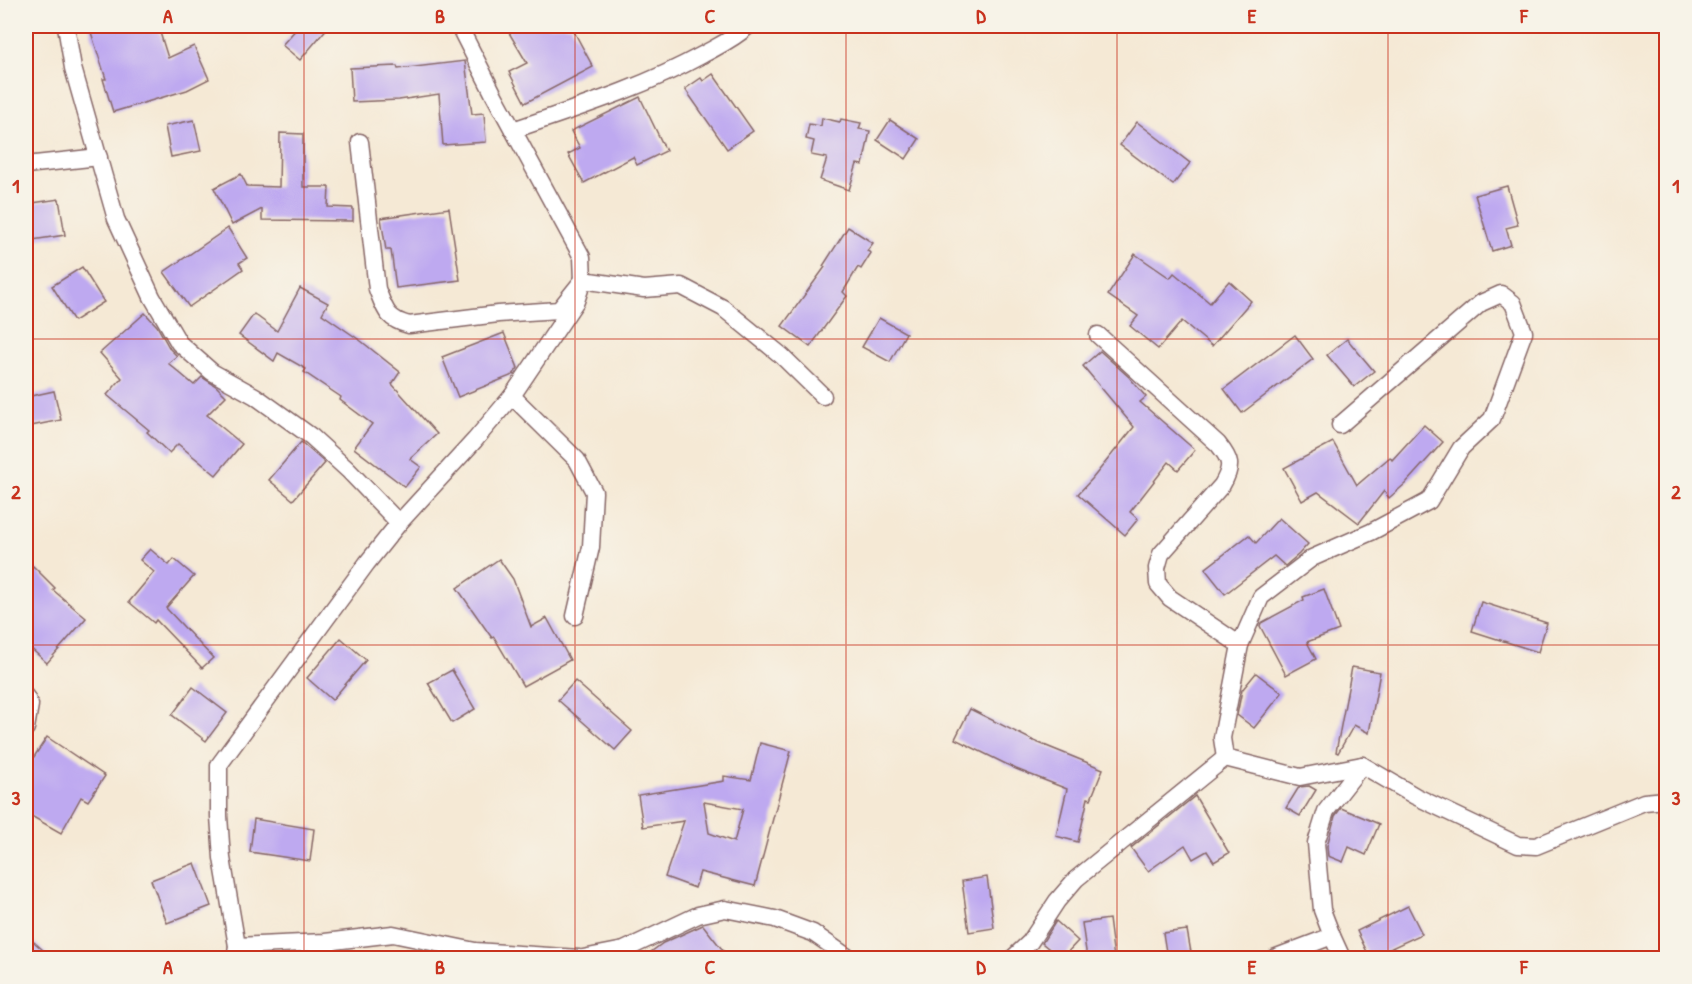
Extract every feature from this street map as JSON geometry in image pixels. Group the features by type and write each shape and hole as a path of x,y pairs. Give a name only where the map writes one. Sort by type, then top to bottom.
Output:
{"street":[{"path":"66,26 73,68 116,219 152,297 179,343 212,372 255,396 312,437 348,470 399,523"},
{"path":"459,26 582,257 583,279 576,301 512,396 399,523 367,563 219,765 222,858 236,952 393,934 475,955 581,958 624,950 698,915 725,909 775,919 813,933 849,958"},
{"path":"513,130 635,87 684,65 737,36 748,26"},
{"path":"360,142 377,289 386,311 396,322 409,325 498,314 560,310 583,279"},
{"path":"26,165 99,157"},
{"path":"583,279 644,289 681,286 723,308 782,356 823,396"},
{"path":"1225,758 1222,738 1240,645 1261,597 1312,558 1371,532 1429,501 1461,448 1492,418 1524,332 1513,303 1502,294 1481,303 1340,425"},
{"path":"1098,335 1218,444 1229,458 1229,473 1222,485 1161,554 1156,568 1158,584 1170,598 1240,645"},
{"path":"512,396 577,460 594,492 591,548 575,616"},
{"path":"26,697 30,705 26,728"},
{"path":"1225,758 1300,777 1362,765 1415,796 1518,845 1536,846 1644,802 1666,800"},
{"path":"1013,958 1030,942 1076,879 1225,758"},
{"path":"1342,958 1322,910 1316,843 1326,811 1362,765"},
{"path":"1274,958 1332,936"}],"building":[{"path":"89,26 158,26 168,58 194,46 209,79 187,90 113,112 103,79 106,79"},
{"path":"299,26 329,26 300,60 282,45"},
{"path":"505,26 571,26 593,67 525,103 509,72 527,63"},
{"path":"465,61 472,114 484,113 486,142 443,145 439,94 399,100 352,102 350,68 397,66 398,69"},
{"path":"713,74 753,131 727,149 685,89 701,78 703,81"},
{"path":"640,97 666,151 637,165 633,157 584,183 568,154 580,148 571,131"},
{"path":"822,118 861,123 859,129 870,131 863,165 857,164 849,190 820,180 827,158 811,155 814,141 806,139 809,124 821,126"},
{"path":"194,120 201,151 171,157 165,126"},
{"path":"890,120 919,139 906,159 877,140"},
{"path":"1137,122 1190,163 1173,185 1120,145"},
{"path":"280,133 303,134 303,187 329,187 328,207 353,208 353,221 262,220 262,209 232,225 214,188 241,174 247,186 279,187"},
{"path":"1507,186 1518,225 1506,228 1511,245 1492,251 1475,195"},
{"path":"59,199 65,235 26,241 26,204"},
{"path":"449,208 460,280 396,288 391,250 386,250 381,218"},
{"path":"848,227 873,243 867,251 871,253 861,269 858,267 843,292 847,296 810,347 782,326 825,267 823,266"},
{"path":"228,228 247,258 239,263 243,269 189,307 164,272"},
{"path":"1135,254 1170,278 1174,273 1210,303 1229,281 1251,301 1212,346 1182,321 1158,349 1130,326 1138,316 1108,295"},
{"path":"82,267 104,302 74,321 52,286"},
{"path":"300,288 328,303 322,314 400,372 392,384 437,434 410,459 421,467 405,487 354,448 372,424 340,400 341,397 304,372 306,369 278,353 274,361 239,335 254,314 277,331"},
{"path":"145,313 157,326 170,349 177,356 168,363 194,385 202,377 226,396 207,415 242,444 216,475 178,444 169,453 147,432 149,430 107,395 122,378 100,353"},
{"path":"879,318 906,333 890,362 862,347"},
{"path":"504,333 518,368 513,375 458,397 442,357"},
{"path":"1295,335 1313,359 1242,413 1224,389"},
{"path":"1347,339 1374,371 1354,387 1327,355"},
{"path":"1100,351 1129,377 1146,397 1140,402 1195,450 1178,470 1169,462 1130,512 1138,519 1125,535 1078,494 1134,427 1083,366"},
{"path":"54,391 61,420 26,427 26,397"},
{"path":"1424,425 1443,442 1389,498 1384,491 1359,523 1318,492 1302,501 1284,468 1333,442 1357,485 1390,457 1392,460"},
{"path":"301,442 325,463 293,500 269,480"},
{"path":"1279,518 1308,544 1285,566 1274,556 1225,594 1205,569 1249,535 1256,543"},
{"path":"150,549 169,565 174,559 194,576 166,608 213,658 202,668 156,620 154,623 129,602 154,572 140,560"},
{"path":"499,559 513,579 531,627 547,618 570,660 523,686 494,637 492,638 457,588"},
{"path":"33,566 55,588 53,590 86,618 47,663 26,644 26,574"},
{"path":"1324,589 1339,630 1307,642 1316,659 1286,675 1260,626 1261,623 1304,600 1303,597"},
{"path":"1481,602 1547,623 1538,652 1472,631"},
{"path":"341,638 366,660 332,700 307,678"},
{"path":"1352,667 1380,672 1369,733 1354,725 1338,753 1336,752"},
{"path":"452,670 475,709 452,723 428,683"},
{"path":"1256,673 1282,693 1254,728 1237,715 1242,690"},
{"path":"575,681 632,731 615,750 558,700"},
{"path":"193,687 227,713 206,741 172,715"},
{"path":"970,709 1034,741 1103,769 1091,799 1088,798 1078,842 1056,836 1067,789 1016,769 955,739"},
{"path":"47,737 105,776 88,801 81,797 61,833 26,813 26,769"},
{"path":"760,743 791,751 755,886 700,872 695,888 665,877 684,821 643,827 638,795 724,781 724,776 751,780","holes":["704,802 743,809 734,842 709,833"]},
{"path":"1309,786 1316,790 1300,816 1286,808 1299,787"},
{"path":"1195,796 1229,853 1214,862 1207,851 1193,859 1185,845 1148,871 1131,848"},
{"path":"1341,808 1379,824 1366,855 1349,847 1343,862 1328,856 1327,846 1335,816"},
{"path":"254,819 314,829 310,861 250,852"},
{"path":"195,863 211,906 167,923 151,880"},
{"path":"987,877 994,928 969,932 962,881"},
{"path":"1408,906 1422,934 1370,958 1357,931"},
{"path":"1109,919 1114,958 1087,958 1082,923"},
{"path":"1056,921 1078,941 1062,958 1042,943"},
{"path":"703,925 729,958 643,958 663,943"},
{"path":"1187,930 1192,958 1167,958 1163,933"},
{"path":"26,935 52,958 26,958"}]}
